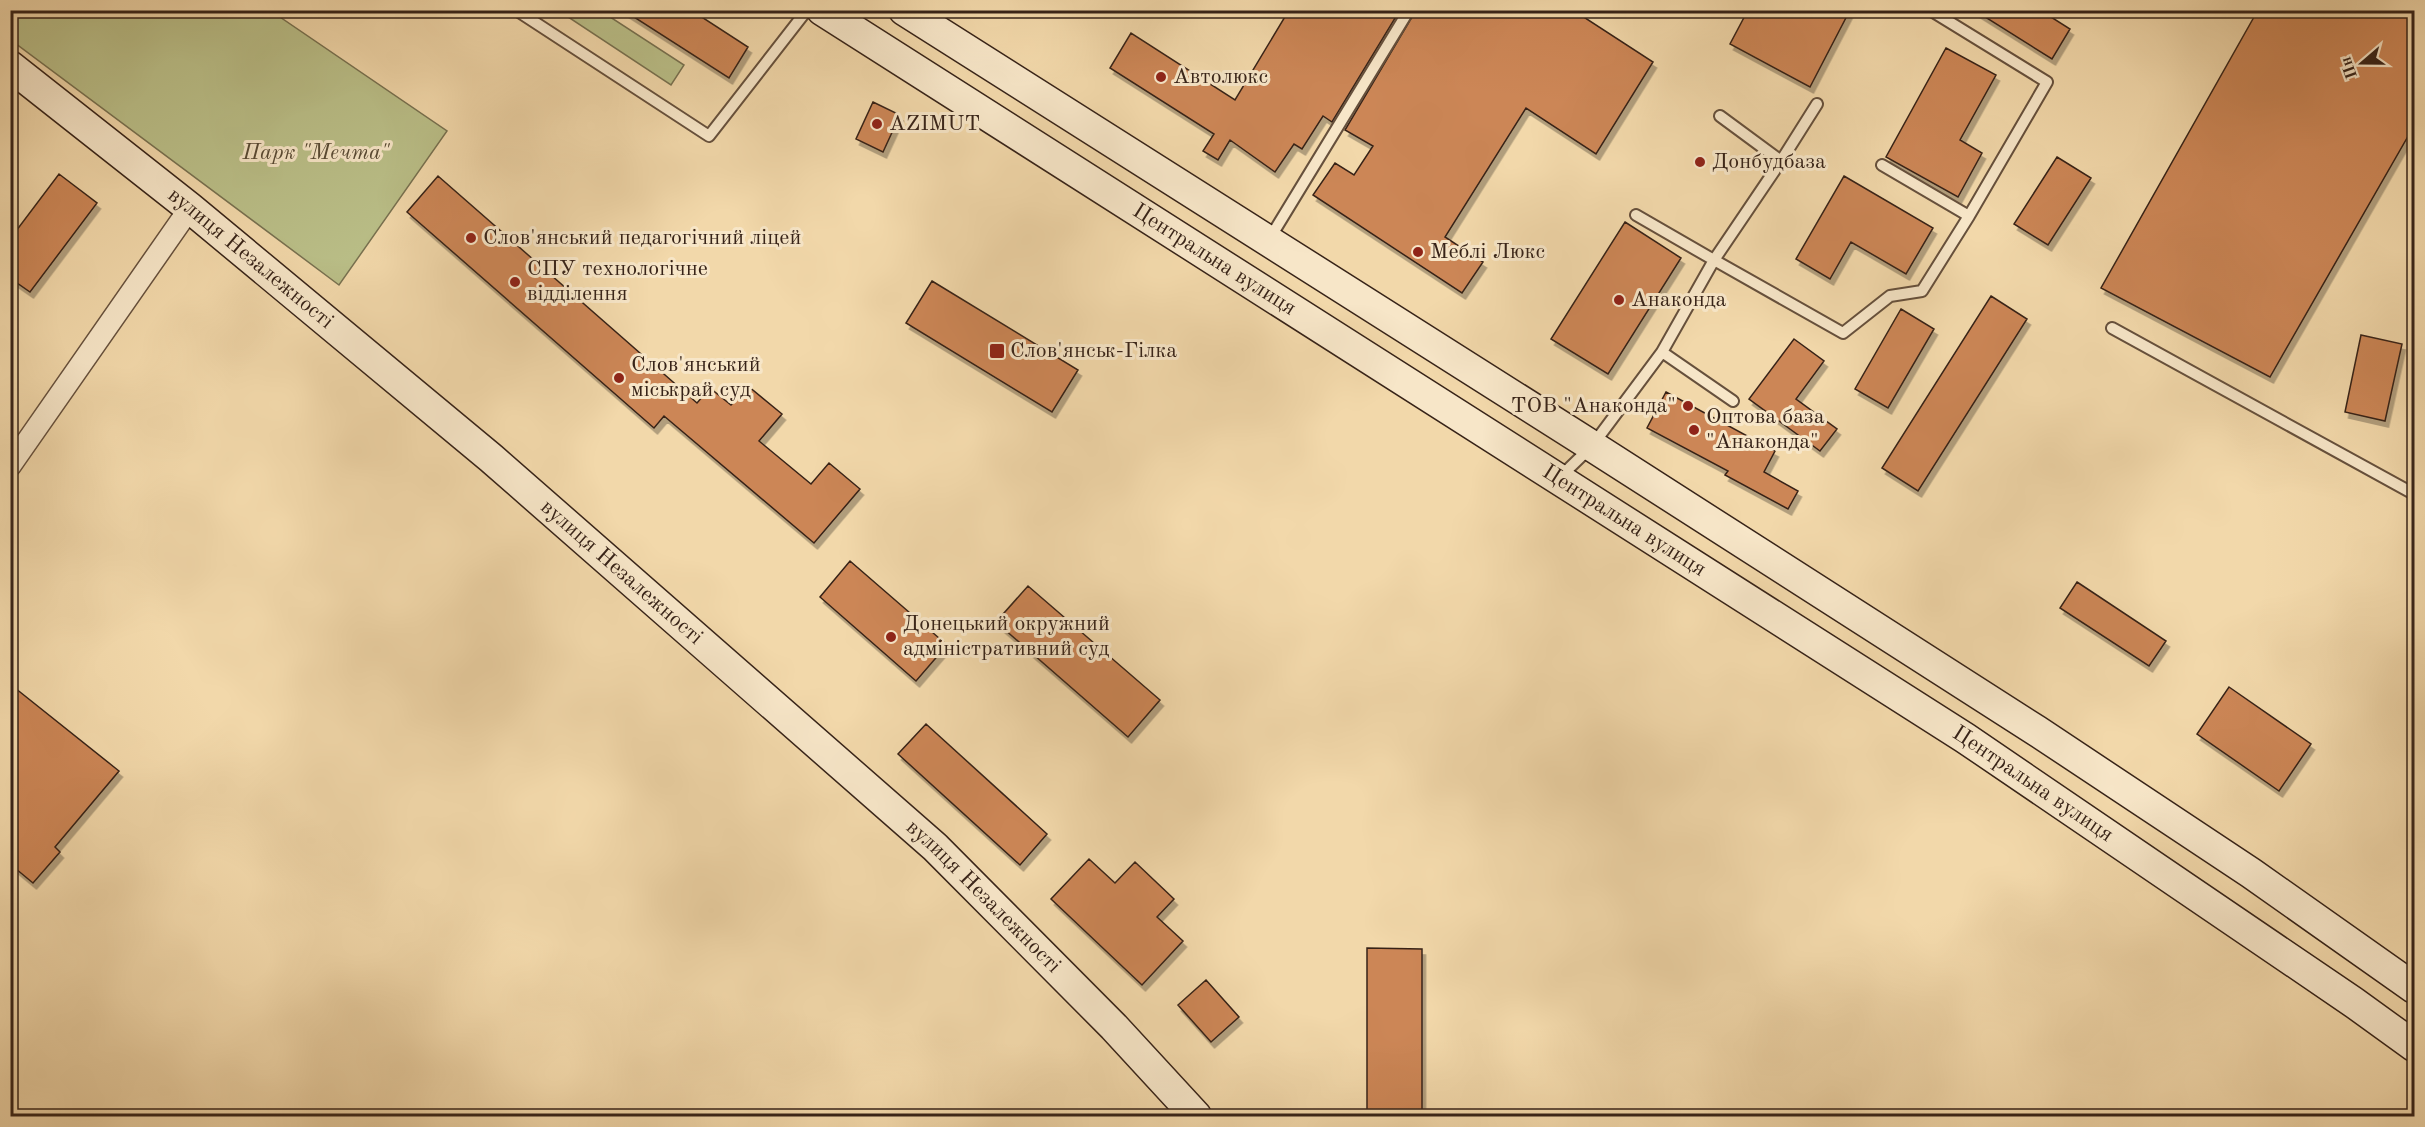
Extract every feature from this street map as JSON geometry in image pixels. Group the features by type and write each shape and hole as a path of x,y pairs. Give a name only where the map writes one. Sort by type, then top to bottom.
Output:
{"street":[{"name":"Центральна вулиця","path":"822,10 1965,738 2353,1002 2415,1047"},
{"name":"Центральна вулиця","path":"904,10 2037,731 2251,873 2415,988"},
{"name":"вулиця Незалежності","path":"10,66 190,208 490,458 935,847 1114,1027 1196,1116"},
{"path":"10,466 190,208"}],"lane":[{"path":"516,10 709,136 807,10"},
{"path":"1269,241 1409,10"},
{"path":"1636,215 1843,333 1890,296 1922,291 1970,216 2047,82 1930,10"},
{"path":"1558,479 1592,446 1662,352 1714,260 1817,104"},
{"path":"1720,116 1781,161"},
{"path":"1882,165 1970,216"},
{"path":"2112,328 2415,494"},
{"path":"1662,352 1733,401"}],"green space":[{"name":"Парк \"Мечта\"","path":"10,11 271,11 447,131 339,285 11,40"},
{"path":"559,11 601,11 684,65 671,85"}],"building":[{"path":"623,10 691,10 748,47 729,78"},
{"path":"1289,10 1400,10 1332,122 1323,116 1302,149 1294,144 1275,172 1230,140 1218,160 1203,151 1214,134 1110,68 1131,33 1235,100"},
{"path":"1416,10 1573,10 1653,62 1596,154 1526,108 1445,237 1483,262 1462,293 1313,195 1335,163 1354,175 1373,146 1345,130"},
{"path":"1748,10 1850,10 1810,87 1730,44"},
{"path":"1974,10 2040,10 2070,29 2052,59"},
{"path":"2258,10 2415,10 2415,124 2270,377 2101,288"},
{"path":"1946,48 1996,75 1960,140 1982,153 1958,197 1886,157"},
{"path":"873,102 900,115 883,152 856,139"},
{"path":"2057,157 2091,178 2048,245 2014,224"},
{"path":"59,174 97,203 30,292 10,278 10,239"},
{"path":"438,176 697,403 710,388 731,405 748,386 782,414 759,441 811,484 829,463 860,489 814,543 664,416 654,428 407,212"},
{"path":"1844,176 1933,228 1906,274 1851,242 1830,279 1796,259"},
{"path":"1625,222 1681,258 1608,374 1551,339"},
{"path":"932,281 1078,370 1052,412 906,323"},
{"path":"1991,296 2027,319 1918,491 1882,468"},
{"path":"1901,309 1934,329 1888,408 1855,389"},
{"path":"2361,335 2402,344 2385,421 2345,412"},
{"path":"1794,339 1824,361 1796,399 1837,429 1820,451 1749,399"},
{"path":"1666,392 1775,451 1764,472 1798,491 1788,509 1725,475 1728,471 1647,428"},
{"path":"850,561 947,645 916,681 820,597"},
{"path":"2077,582 2166,641 2149,666 2060,608"},
{"path":"1028,586 1160,700 1128,737 996,622"},
{"path":"10,684 119,771 55,847 60,852 33,883 10,864"},
{"path":"2229,687 2311,744 2279,791 2197,734"},
{"path":"926,724 1047,834 1020,865 898,754"},
{"path":"1089,859 1115,883 1135,862 1174,899 1157,917 1183,941 1142,985 1051,899"},
{"path":"1367,948 1422,949 1422,1116 1367,1116"},
{"path":"1206,980 1239,1017 1211,1042 1178,1005"}],"place":[{"name":"Автолюкс","path":"1161,77"},
{"name":"AZIMUT","path":"877,124"},
{"name":"Донбудбаза","path":"1700,162"},
{"name":"Слов'янський педагогічний ліцей","path":"471,238"},
{"name":"Меблі Люкс","path":"1418,252"},
{"name":"СПУ технологічне відділення","path":"515,282"},
{"name":"Анаконда","path":"1619,300"},
{"name":"Слов'янськ-Гілка","path":"997,351"},
{"name":"Слов'янський міськрай суд","path":"619,378"},
{"name":"ТОВ \"Анаконда\"","path":"1688,406"},
{"name":"Оптова база \"Анаконда\"","path":"1694,430"},
{"name":"Донецький окружний адміністративний суд","path":"891,637"}]}
